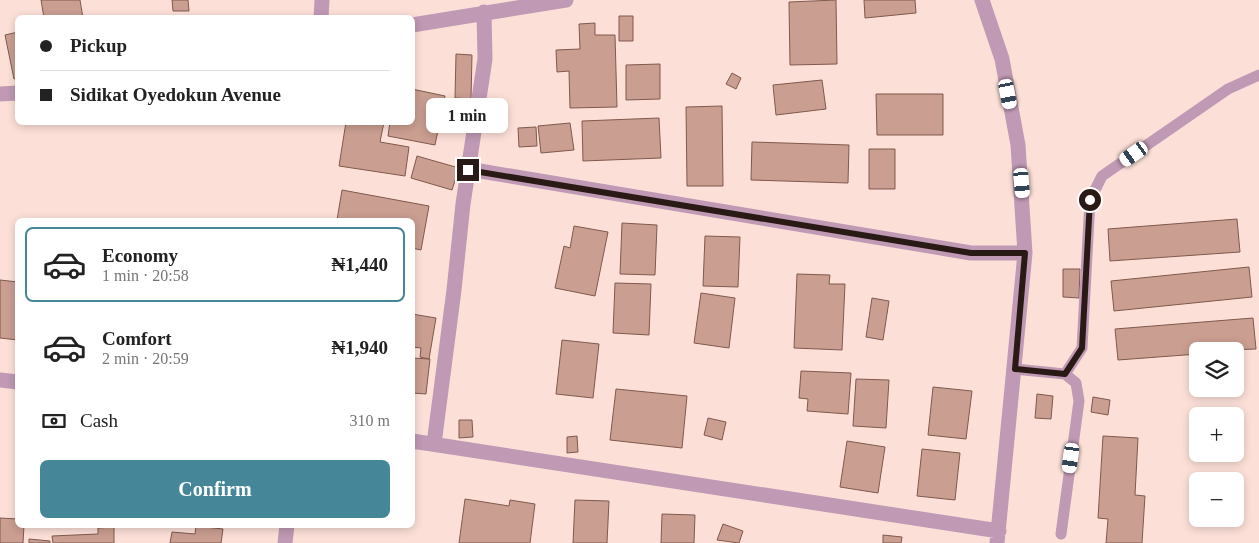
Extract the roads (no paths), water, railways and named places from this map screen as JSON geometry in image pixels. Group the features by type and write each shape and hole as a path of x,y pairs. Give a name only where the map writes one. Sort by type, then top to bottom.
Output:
{"street":[{"path":"321,15 322,0"},
{"path":"415,24 566,0"},
{"path":"415,441 998,537 1025,253 1018,145 1002,60 982,0"},
{"path":"434,444 468,170 485,60 484,12"},
{"path":"0,94 15,92"},
{"path":"468,170 971,253 1025,253"},
{"path":"0,380 15,382"},
{"path":"285,543 287,528"}],"lane":[{"path":"1065,374 1082,348 1090,200 1102,176 1228,90 1259,75"},
{"path":"1015,369 1065,374 1076,383 1079,401 1061,534"}]}
